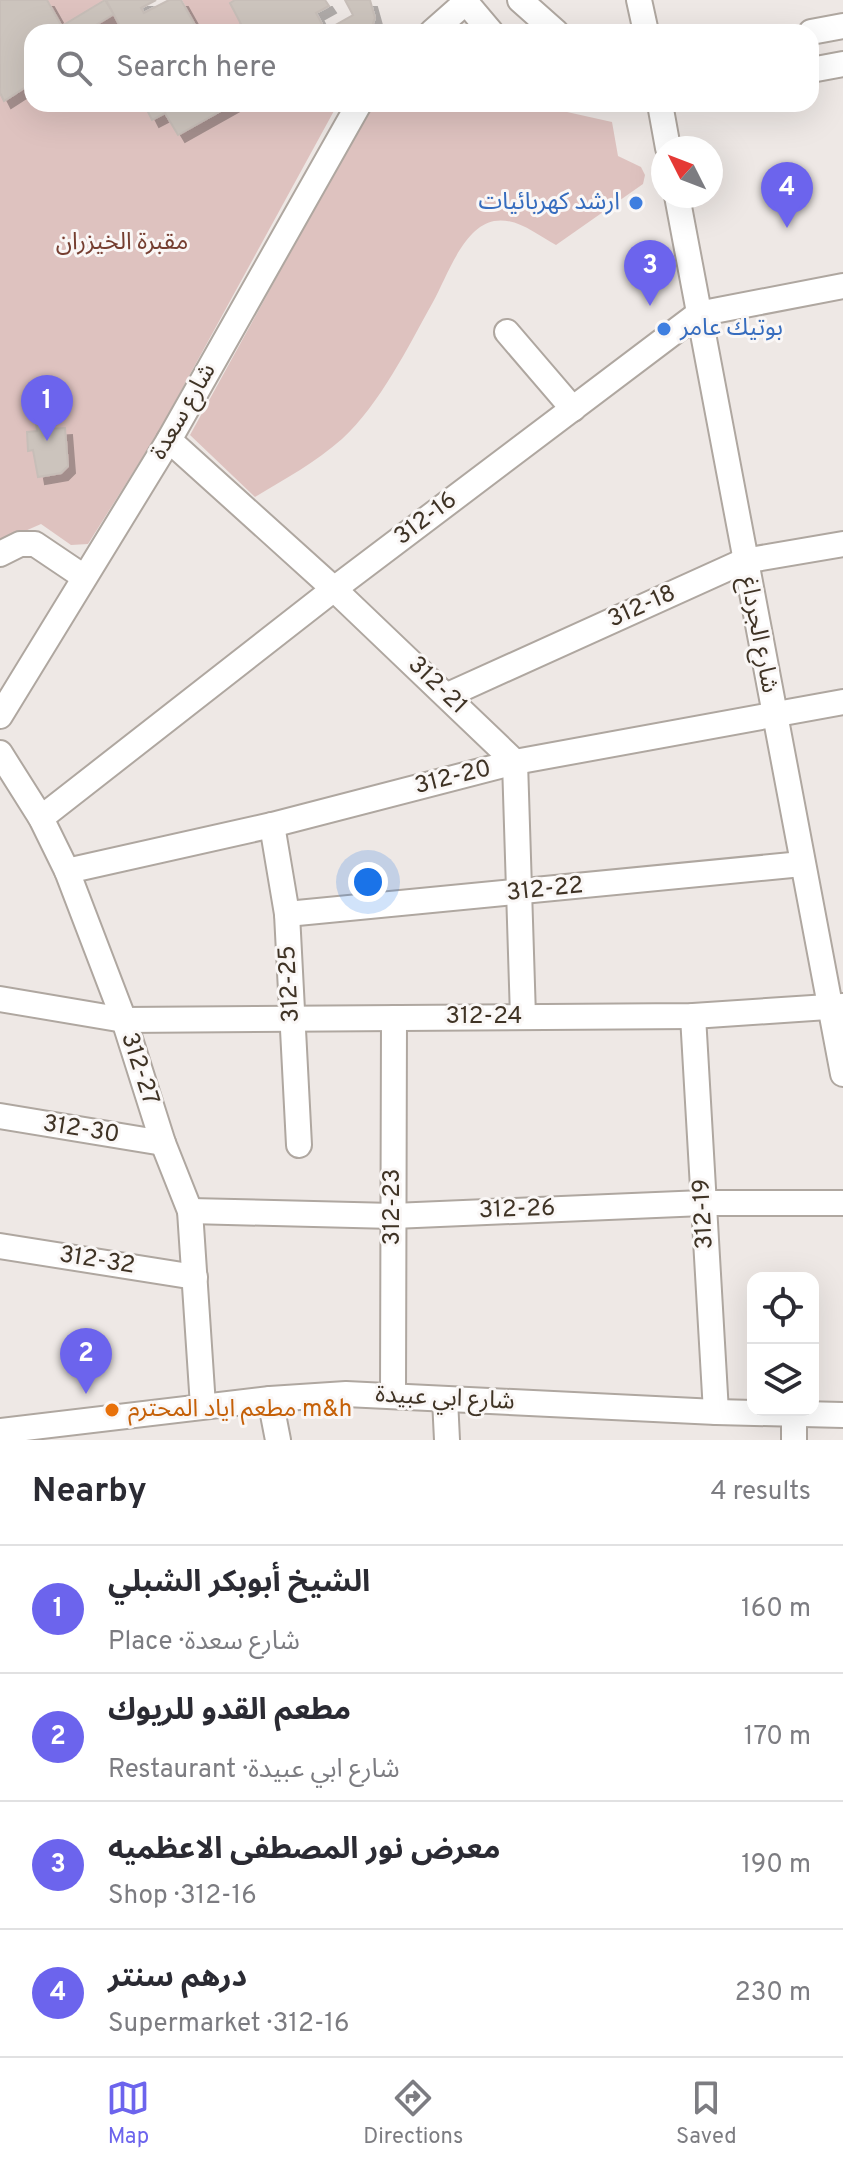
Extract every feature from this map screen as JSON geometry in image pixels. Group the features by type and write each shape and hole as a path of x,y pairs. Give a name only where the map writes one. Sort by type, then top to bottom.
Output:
{"street":[{"path":"520,0 547,24"},
{"path":"639,0 644,24"},
{"path":"441,24 465,1 484,24"},
{"path":"819,30 843,26"},
{"path":"819,68 843,64"},
{"name":"شارع سعدة","path":"2,709 169,440 354,112"},
{"path":"661,112 666,136"},
{"name":"شارع الجرداغ","path":"679,208 802,864 837,1007 843,1074"},
{"name":"312-16","path":"41,818 334,589 698,314 843,286"},
{"path":"507,332 573,409"},
{"name":"312-21","path":"169,440 448,695 515,762"},
{"path":"0,554 20,544 35,544 84,577"},
{"name":"312-18","path":"448,695 744,561 843,544"},
{"name":"312-20","path":"67,871 272,825 515,762 843,702"},
{"name":"312-27","path":"0,753 41,818 67,871 124,1020 163,1143 190,1211 203,1406"},
{"path":"515,762 523,1017"},
{"name":"312-25","path":"272,825 287,914 299,1145"},
{"name":"312-22","path":"287,914 802,864"},
{"name":"312-24","path":"0,999 124,1020 693,1016 837,1007"},
{"name":"312-19","path":"693,1016 716,1412"},
{"name":"312-23","path":"393,1395 394,1018"},
{"name":"312-30","path":"0,1116 163,1143"},
{"name":"312-26","path":"190,1211 393,1216 703,1203 843,1203"},
{"name":"312-32","path":"0,1246 195,1277"},
{"name":"شارع ابي عبيدة","path":"0,1431 88,1430 203,1406 308,1395 393,1395 747,1413"},
{"path":"270,1399 278,1440"},
{"path":"445,1399 447,1440"},
{"name":"شارع ابي عبيدة","path":"819,1415 843,1415"},
{"path":"794,1416 794,1440"}],"green space":[{"path":"47,0 106,0 119,24 60,24"},
{"path":"182,0 235,0 230,3 241,24 195,24"},
{"name":"مقبرة الخيزران","path":"24,88 24,112 148,112 152,120 165,113 178,135 220,112 333,112 159,431 88,544 71,545 41,524 0,542 0,93 4,100"},
{"path":"370,112 567,112 612,122 618,156 641,167 645,175 643,184 556,245 526,228 502,220 483,225 473,233 457,254 392,374 356,425 322,455 255,497 190,435"}],"building":[{"path":"0,0 47,0 60,24 24,24 24,88 4,101 0,93"},
{"path":"105,0 114,14 97,24 65,24"},
{"path":"106,0 156,0 141,8 144,13 169,0 181,0 194,24 119,24"},
{"path":"235,0 325,0 329,6 316,13 322,24 241,24 230,3"},
{"path":"345,0 370,0 375,18 373,24 337,24 353,15"},
{"path":"148,112 219,112 178,135 165,113 152,120"},
{"path":"50,422 50,429 65,428 68,466 61,473 38,477 33,450 28,451 27,432 37,431 36,423"}],"place":[{"name":"ارشد كهربائيات","path":"636,203"},
{"name":"درهم سنتر","path":"787,228"},
{"name":"معرض نور المصطفى الاعظميه","path":"650,306"},
{"name":"بوتيك عامر","path":"664,329"},
{"name":"الشيخ أبوبكر الشبلي","path":"47,441"},
{"name":"مطعم القدو للريوك","path":"86,1394"},
{"name":"مطعم اياد المحترم m&h","path":"112,1410"}]}
